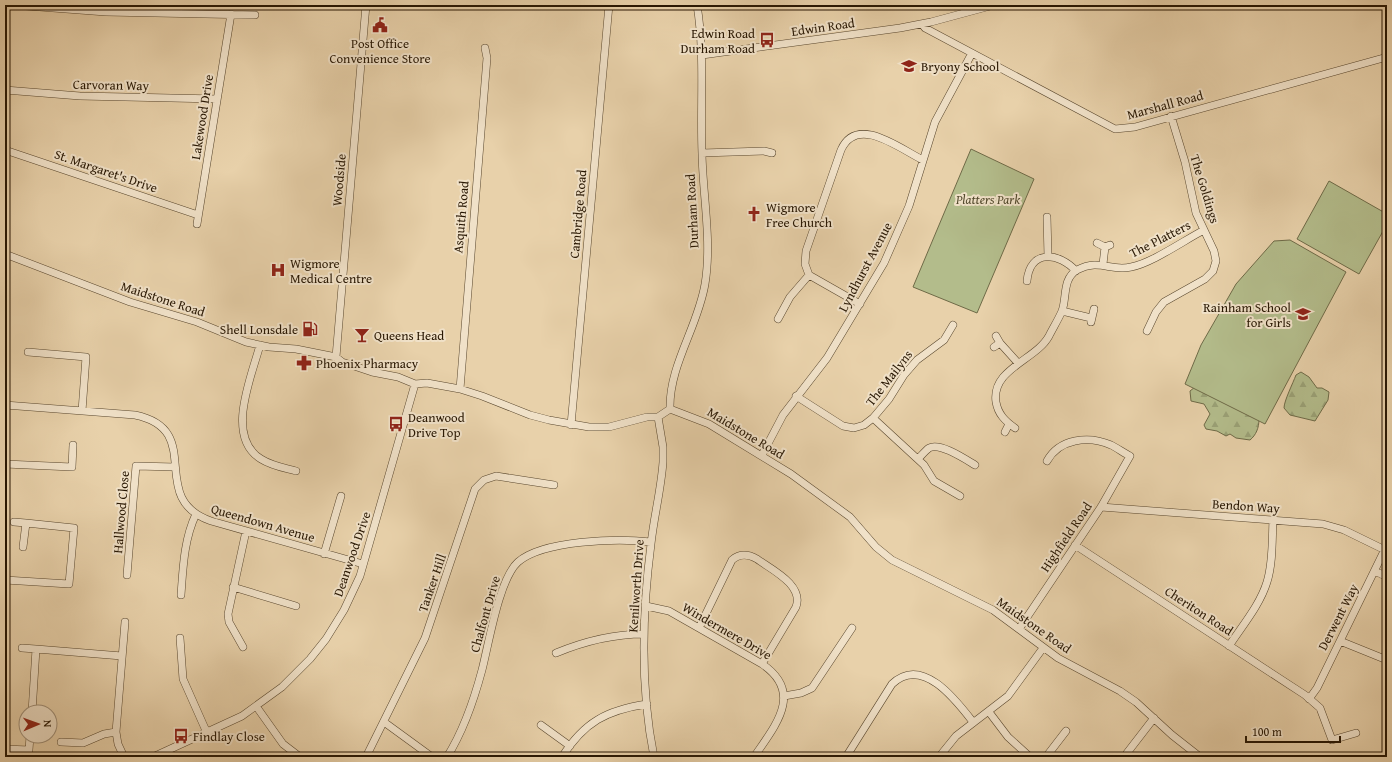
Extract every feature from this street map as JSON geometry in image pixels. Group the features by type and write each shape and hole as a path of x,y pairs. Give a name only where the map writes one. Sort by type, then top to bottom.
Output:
{"street":[{"path":"13,5 85,11 255,15"},
{"name":"Woodside","path":"336,357 366,5"},
{"name":"Cambridge Road","path":"571,425 609,5"},
{"name":"Durham Road","path":"670,409 672,382 700,302 706,277 706,228 702,153 702,55 697,5"},
{"name":"Edwin Road","path":"702,55 846,36 922,24 994,5"},
{"name":"Lakewood Drive","path":"197,224 231,14"},
{"name":"Marshall Road","path":"922,24 925,28 1115,129 1135,126 1387,58"},
{"name":"Asquith Road","path":"460,389 487,58 484,48"},
{"name":"Lyndhurst Avenue","path":"762,455 783,415 796,396 827,358 884,263 909,206 935,122 972,53"},
{"name":"Carvoran Way","path":"5,90 80,96 217,98"},
{"name":"The Goldings","path":"1147,332 1156,312 1164,302 1205,279 1213,271 1216,256 1196,213 1171,116"},
{"path":"860,304 809,275 805,264 806,251 841,150 847,141 860,134 870,134 923,160"},
{"name":"St. Margaret's Drive","path":"5,150 198,215"},
{"path":"702,153 764,151 772,153"},
{"path":"1047,217 1048,256"},
{"name":"The Platters","path":"1076,271 1094,264 1103,264 1118,268 1137,266 1204,230"},
{"path":"1097,243 1108,246 1103,264"},
{"name":"Maidstone Road","path":"5,254 130,302 177,315 240,340 260,345 296,349 336,357 342,362 372,372 398,377 415,384 427,383 460,389 530,415 571,425 609,427 647,417 658,417 670,409 709,424 762,455 841,509 857,524 881,552 892,560 987,607 1043,648 1068,664 1120,691 1200,757"},
{"path":"1006,432 1012,426 1002,418 998,411 996,393 1002,379 1018,363 1043,344 1062,311 1066,284 1076,271 1065,261 1048,256 1032,265 1027,281"},
{"path":"778,319 790,297 809,275"},
{"path":"1062,311 1091,320 1094,309"},
{"name":"The Mailyns","path":"796,396 843,426 859,427 873,418 889,399 913,364 922,354 944,340 953,325"},
{"path":"997,342 1018,363"},
{"path":"260,345 243,410 242,431 248,446 255,455 270,463 296,471"},
{"path":"28,352 86,357 82,411"},
{"name":"Deanwood Drive","path":"153,757 164,755 239,718 291,678 326,638 353,594 415,384"},
{"name":"Queendown Avenue","path":"5,405 135,416 157,424 164,430 171,440 174,450 176,483 182,501 196,514 211,521 363,564"},
{"name":"Kenilworth Drive","path":"654,757 644,671 644,634 651,542 664,462 658,417"},
{"path":"873,418 918,459 934,481 960,496"},
{"name":"Highfield Road","path":"1019,629 1101,507 1130,456 1110,445 1081,440 1061,444 1054,450 1047,461"},
{"path":"5,464 72,467 73,445"},
{"path":"918,459 929,448 936,447 945,449 975,465"},
{"name":"Hallwood Close","path":"127,574 136,466 175,467"},
{"name":"Tanker Hill","path":"366,757 425,638 475,489 484,480 496,476 554,485"},
{"path":"324,554 341,496"},
{"name":"Bendon Way","path":"1101,507 1273,520 1335,527 1386,548"},
{"path":"181,595 184,559 190,529 196,514"},
{"path":"1229,646 1259,600 1266,584 1270,568 1273,520"},
{"path":"5,580 69,584 74,528 14,522"},
{"path":"23,547 26,524"},
{"path":"243,647 228,618 233,587 246,531"},
{"name":"Chalfont Drive","path":"447,757 461,733 468,714 482,670 502,590 515,566 524,557 536,551 583,542 620,540 651,542"},
{"name":"Cheriton Road","path":"1075,544 1309,698 1322,711 1332,740 1356,733"},
{"name":"Derwent Way","path":"1309,698 1317,688 1386,548"},
{"path":"699,628 732,560 742,555 750,555 792,586 798,597 794,612 762,664"},
{"path":"1375,571 1387,577"},
{"path":"233,587 296,606"},
{"name":"Windermere Drive","path":"646,606 669,611 762,664 779,681 784,696"},
{"path":"124,757 118,744 116,732 125,622"},
{"path":"754,757 781,714 784,696 801,693 812,688 852,628"},
{"path":"556,653 600,638 619,634 644,634"},
{"path":"180,638 183,678 207,733"},
{"path":"1340,640 1387,660"},
{"path":"22,648 122,656"},
{"path":"939,757 956,736 972,722 989,712 1013,690 1043,648"},
{"path":"33,704 36,650"},
{"path":"846,757 892,684 904,676 918,674 929,679 950,695 972,722"},
{"path":"562,757 570,746 596,719 620,709 647,704"},
{"path":"256,706 283,744 300,757"},
{"path":"989,712 1008,737 1030,757"},
{"path":"1127,753 1154,718"},
{"path":"384,722 432,757"},
{"path":"541,725 570,746"},
{"path":"1046,757 1066,731"},
{"path":"61,742 83,742 104,734 116,732"},
{"path":"5,749 28,754 29,744"}],"green space":[{"name":"Platters Park","path":"971,149 1034,179 977,313 913,287"},
{"path":"1329,181 1387,214 1387,224 1359,274 1297,239"},
{"path":"1290,240 1346,272 1265,424 1185,384 1201,345 1236,284 1274,241"},
{"path":"1301,372 1309,377 1317,388 1322,388 1329,392 1328,400 1315,421 1290,415 1284,408 1296,375"},
{"path":"1195,387 1259,419 1257,431 1254,436 1250,440 1236,438 1230,434 1226,436 1217,431 1206,429 1204,425 1210,414 1204,404 1191,401 1190,391"}],"place":[{"name":"Post Office Convenience Store","path":"380,25"},
{"name":"Edwin Road Durham Road","path":"767,40"},
{"name":"Bryony School","path":"909,66"},
{"name":"Wigmore Free Church","path":"754,214"},
{"name":"Wigmore Medical Centre","path":"278,270"},
{"name":"Rainham School for Girls","path":"1303,314"},
{"name":"Shell Lonsdale","path":"310,329"},
{"name":"Queens Head","path":"362,335"},
{"name":"Phoenix Pharmacy","path":"304,363"},
{"name":"Deanwood Drive Top","path":"396,424"},
{"name":"Findlay Close","path":"181,736"}]}
